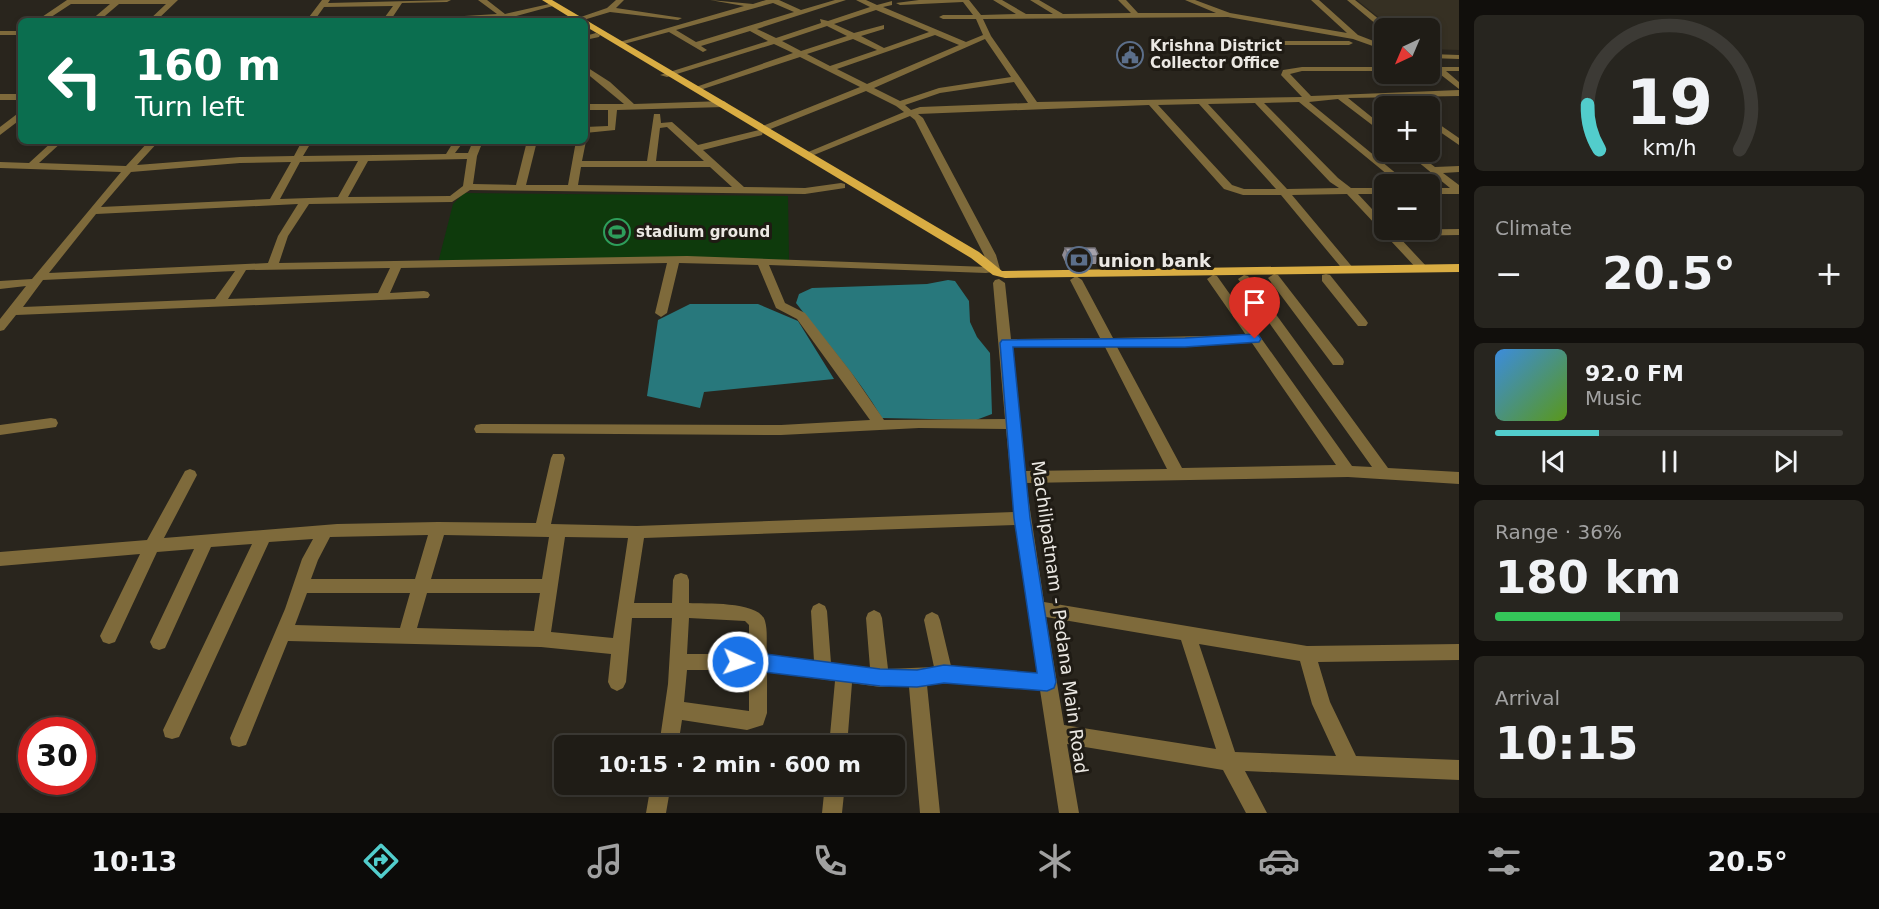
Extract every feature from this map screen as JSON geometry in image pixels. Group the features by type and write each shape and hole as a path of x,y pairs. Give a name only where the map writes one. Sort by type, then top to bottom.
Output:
{"main road":[{"path":"538,0 574,18"},
{"path":"588,26 720,105 842,186 997,275 1076,280 1348,269 1459,268"},
{"path":"590,36 697,88 720,105"},
{"path":"761,131 975,255 997,275 1213,279 1459,277"}],"street":[{"path":"312,18 324,3 447,0"},
{"path":"482,0 507,18"},
{"path":"588,19 610,10 621,0"},
{"path":"714,0 756,5"},
{"path":"620,43 773,0 826,22 883,50"},
{"path":"695,45 842,0"},
{"path":"860,0 965,45"},
{"path":"900,3 965,0 979,18 987,36 1034,105"},
{"path":"997,0 1026,17"},
{"path":"1034,0 1062,16"},
{"path":"1122,0 1135,14"},
{"path":"1189,0 1228,15"},
{"path":"1315,0 1355,37"},
{"path":"1351,0 1374,18"},
{"path":"44,18 70,1 116,3 174,1"},
{"path":"155,18 174,1"},
{"path":"422,18 426,1"},
{"path":"388,18 399,2"},
{"path":"98,18 116,3"},
{"path":"471,18 504,16 548,3"},
{"path":"668,74 889,3"},
{"path":"610,10 678,18"},
{"path":"943,17 1228,15 1355,37 1374,45"},
{"path":"697,88 881,27"},
{"name":"Machilipatnam - Pedana Main Road","path":"750,28 832,68 899,104 919,118 990,255 997,275 1006,343 1022,518 1069,813"},
{"path":"670,29 717,58"},
{"path":"0,33 18,33"},
{"path":"832,68 934,33"},
{"path":"695,149 761,131 987,36"},
{"path":"1255,43 1371,44"},
{"path":"1440,56 1459,57"},
{"path":"588,70 632,107"},
{"path":"1374,70 1290,70 1285,75 1305,99 1392,174"},
{"path":"1440,70 1459,71"},
{"path":"1440,74 1459,86"},
{"path":"588,77 596,76"},
{"path":"899,104 939,91 1017,80"},
{"path":"1394,96 1459,93"},
{"path":"1340,96 1374,123"},
{"path":"806,155 920,110 1374,96"},
{"path":"0,97 18,97"},
{"path":"1201,101 1284,192 1348,269"},
{"path":"1258,101 1334,180 1350,192 1374,217"},
{"path":"1151,102 1228,187 1243,192 1374,191"},
{"path":"588,107 720,105"},
{"path":"588,130 612,128 613,107"},
{"path":"651,165 658,107"},
{"path":"1,130 18,116"},
{"path":"656,126 669,124 741,190"},
{"path":"1440,128 1459,142"},
{"path":"32,165 55,144"},
{"path":"0,327 16,310 93,211 151,144"},
{"path":"274,201 305,144"},
{"path":"449,156 457,144"},
{"path":"468,187 471,156 477,144"},
{"path":"520,188 531,144"},
{"path":"572,188 580,144"},
{"path":"0,165 129,169 240,160 471,156"},
{"path":"341,200 364,159"},
{"path":"1423,162 1459,191"},
{"path":"577,165 712,164"},
{"path":"1433,170 1459,169"},
{"path":"93,211 274,201 452,199 468,187 805,191 842,186"},
{"path":"1440,191 1459,191"},
{"path":"272,267 284,236 306,200"},
{"path":"1440,231 1459,232"},
{"path":"1396,240 1423,268"},
{"path":"0,285 40,280 243,267 674,259 762,261 997,275"},
{"path":"661,313 674,259"},
{"path":"762,261 780,305 801,316 846,375 880,425"},
{"path":"382,297 397,264"},
{"path":"219,303 243,267"},
{"path":"1274,278 1338,362"},
{"path":"1326,278 1362,323"},
{"path":"1213,279 1348,471"},
{"path":"1244,279 1383,473"},
{"path":"1076,280 1178,475"},
{"path":"16,310 424,295"},
{"path":"1006,343 1185,342 1255,339"},
{"path":"0,430 51,423"},
{"path":"481,429 781,430 880,425 1014,424"},
{"path":"541,639 548,586 550,530 558,458"},
{"path":"1018,477 1348,471 1459,478"},
{"path":"109,636 152,546 190,476"},
{"path":"0,559 325,531 438,528 637,532 1022,518"},
{"path":"406,635 438,528"},
{"path":"239,738 310,559 325,531"},
{"path":"617,682 624,611 637,532"},
{"path":"172,730 264,536"},
{"path":"159,642 206,541"},
{"path":"670,735 675,710 679,662 681,580"},
{"path":"301,586 548,586"},
{"path":"1037,608 1308,654 1459,652"},
{"path":"624,611 681,610 752,616 757,621 759,705 756,718 747,721 675,710"},
{"path":"819,611 823,672"},
{"path":"874,618 880,678"},
{"path":"932,620 944,674"},
{"path":"282,633 541,639 620,647"},
{"path":"1188,635 1229,761 1257,813"},
{"path":"1308,654 1321,704 1351,767"},
{"path":"679,662 758,662 880,678 917,678 944,674 1047,682"},
{"path":"839,735 844,674"},
{"path":"917,678 930,813"},
{"path":"1058,733 1229,761 1459,770"},
{"path":"656,813 659,795"},
{"path":"832,813 834,795"}],"shaded area":[{"path":"1357,0 1459,0 1459,50 1440,49 1440,18 1380,18"}],"green space":[{"name":"stadium ground","path":"464,193 788,196 789,260 438,263 453,204"}],"water":[{"path":"955,281 969,301 970,322 977,337 990,353 992,414 976,420 882,418 852,374 796,303 799,294 812,288 927,284"},
{"path":"690,304 758,304 798,321 834,379 704,392 700,408 647,396 658,320"}],"building":[{"path":"1065,248 1095,248 1099,256 1069,256"}],"place":[{"name":"Krishna District Collector Office","path":"1130,55"},
{"name":"stadium ground","path":"617,232"},
{"name":"union bank","path":"1079,260"}],"route":[{"path":"738,662 758,662 880,678 917,678 944,674 1047,682 1022,518 1006,343 1185,342 1255,339"}]}
